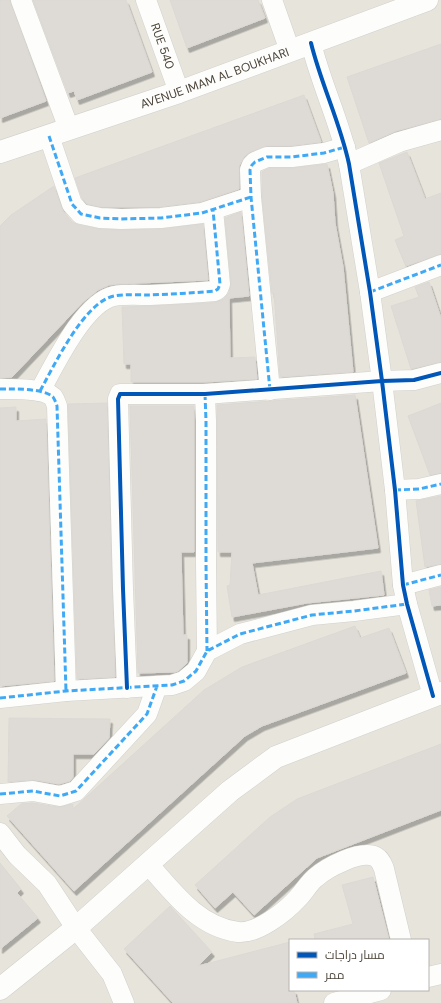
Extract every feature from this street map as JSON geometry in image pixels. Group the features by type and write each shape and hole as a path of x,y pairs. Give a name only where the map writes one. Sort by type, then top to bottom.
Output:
{"street":[{"path":"21,0 59,132 72,204 81,214 100,218 161,218 213,210 252,197"},
{"name":"RUE 540","path":"146,0 179,92"},
{"path":"272,0 290,51"},
{"name":"AVENUE IMAM AL BOUKHARI","path":"0,152 179,92 427,0"},
{"path":"0,989 76,928 230,791 276,758 437,694 405,594 395,490 382,381 370,292 347,156 316,63 311,42"},
{"path":"270,390 252,197 250,170 252,165 255,162 267,158 324,153 347,156 441,130"},
{"path":"40,391 78,324 101,302 113,296 176,294 215,291 218,289 220,284 213,210"},
{"path":"370,292 441,265"},
{"path":"127,688 123,589 119,396 122,394 205,394 414,380 441,373"},
{"path":"0,389 40,391 49,394 57,406 66,691"},
{"path":"0,698 66,691 172,685 184,681 196,670 207,651 205,394"},
{"path":"395,490 419,489 441,484"},
{"path":"207,651 240,634 312,615 354,611 405,594 441,575"},
{"path":"0,794 33,791 60,796 76,791 147,714 156,686"},
{"path":"0,833 16,855 47,884 76,928 112,974 124,1003"},
{"path":"148,864 189,909 216,927 239,932 261,927 282,912 297,899 314,878 332,865 361,856 375,856 381,862 384,869 401,939"},
{"path":"429,977 441,974"},
{"path":"334,1003 377,991"}],"shaded area":[{"path":"0,0 441,0 441,1003 0,1003"}],"building":[{"path":"0,0 10,0 46,101 0,118"},
{"path":"33,0 126,0 152,72 77,100 74,91 68,93"},
{"path":"170,0 258,0 265,18 187,48"},
{"path":"441,44 441,119 396,131 369,143 347,77"},
{"path":"304,95 321,142 291,146 267,146 250,152 244,157 239,166 239,189 200,202 160,207 101,207 87,204 82,198 75,178"},
{"path":"407,152 425,199 441,193 441,254 406,266 395,240 404,236 379,163"},
{"path":"327,164 333,193 335,223 343,267 353,372 280,377 274,293 272,294 262,196 262,172 269,168 293,168"},
{"path":"54,186 63,211 72,222 79,225 99,229 121,230 162,229 203,224 208,280 117,284 109,285 98,290 83,302 12,377 0,378 0,226 11,215"},
{"path":"241,212 249,296 229,298 230,358 255,357 257,379 205,382 131,382 131,364 124,364 122,307 208,303 224,299 229,293 231,283 225,218"},
{"path":"429,282 441,318 441,362 411,369 391,306 419,297 415,287"},
{"path":"355,395 378,548 252,563 258,595 381,571 384,595 307,603 232,617 227,586 230,585 232,552 218,552 217,405"},
{"path":"107,403 115,677 77,679 68,404"},
{"path":"441,403 441,473 430,475 408,416"},
{"path":"130,406 194,406 194,552 181,552 183,635 187,635 187,663 175,672 138,673"},
{"path":"16,407 16,421 46,419 54,681 0,686 0,408"},
{"path":"441,496 441,564 425,567 416,501"},
{"path":"441,587 441,605 432,606 429,590"},
{"path":"355,626 360,638 389,628 406,673 262,726 245,736 74,891 7,816 21,804 32,803 58,807 73,804 73,809 204,690 242,667"},
{"path":"9,718 110,719 109,738 94,754 73,754 73,777 70,781 59,784 35,780 8,782"},
{"path":"441,744 441,810 317,858 254,915 233,892 215,908 195,885 270,817 297,799"},
{"path":"0,863 21,889 17,893 38,918 0,949"},
{"path":"373,877 389,939 315,939 314,934 353,924 342,885"},
{"path":"170,906 212,952 198,966 289,942 289,991 294,991 297,1003 173,1003 124,949"}],"marked path":[{"path":"49,136 72,204 81,214 100,218 161,218 202,213 251,197"},
{"path":"270,390 251,197 250,170 255,162 267,157 292,157 324,153 345,147"},
{"path":"40,391 71,336 81,322 103,301 118,295 191,293 215,291 218,289 220,284 213,210"},
{"path":"370,292 441,265"},
{"path":"0,389 43,392 53,397 57,406 66,691"},
{"path":"205,394 207,651"},
{"path":"395,490 419,489 441,484"},
{"path":"403,585 441,575"},
{"path":"0,698 66,691 172,685 184,681 196,671 207,651 240,634 312,615 407,604"},
{"path":"0,794 33,791 60,796 76,791 147,714 157,686"}],"cycle path":[{"path":"311,43 341,133 349,164 370,292 382,381 395,490 403,585 433,696"},
{"path":"127,688 118,399 120,394 205,394 414,380 441,373"}]}
